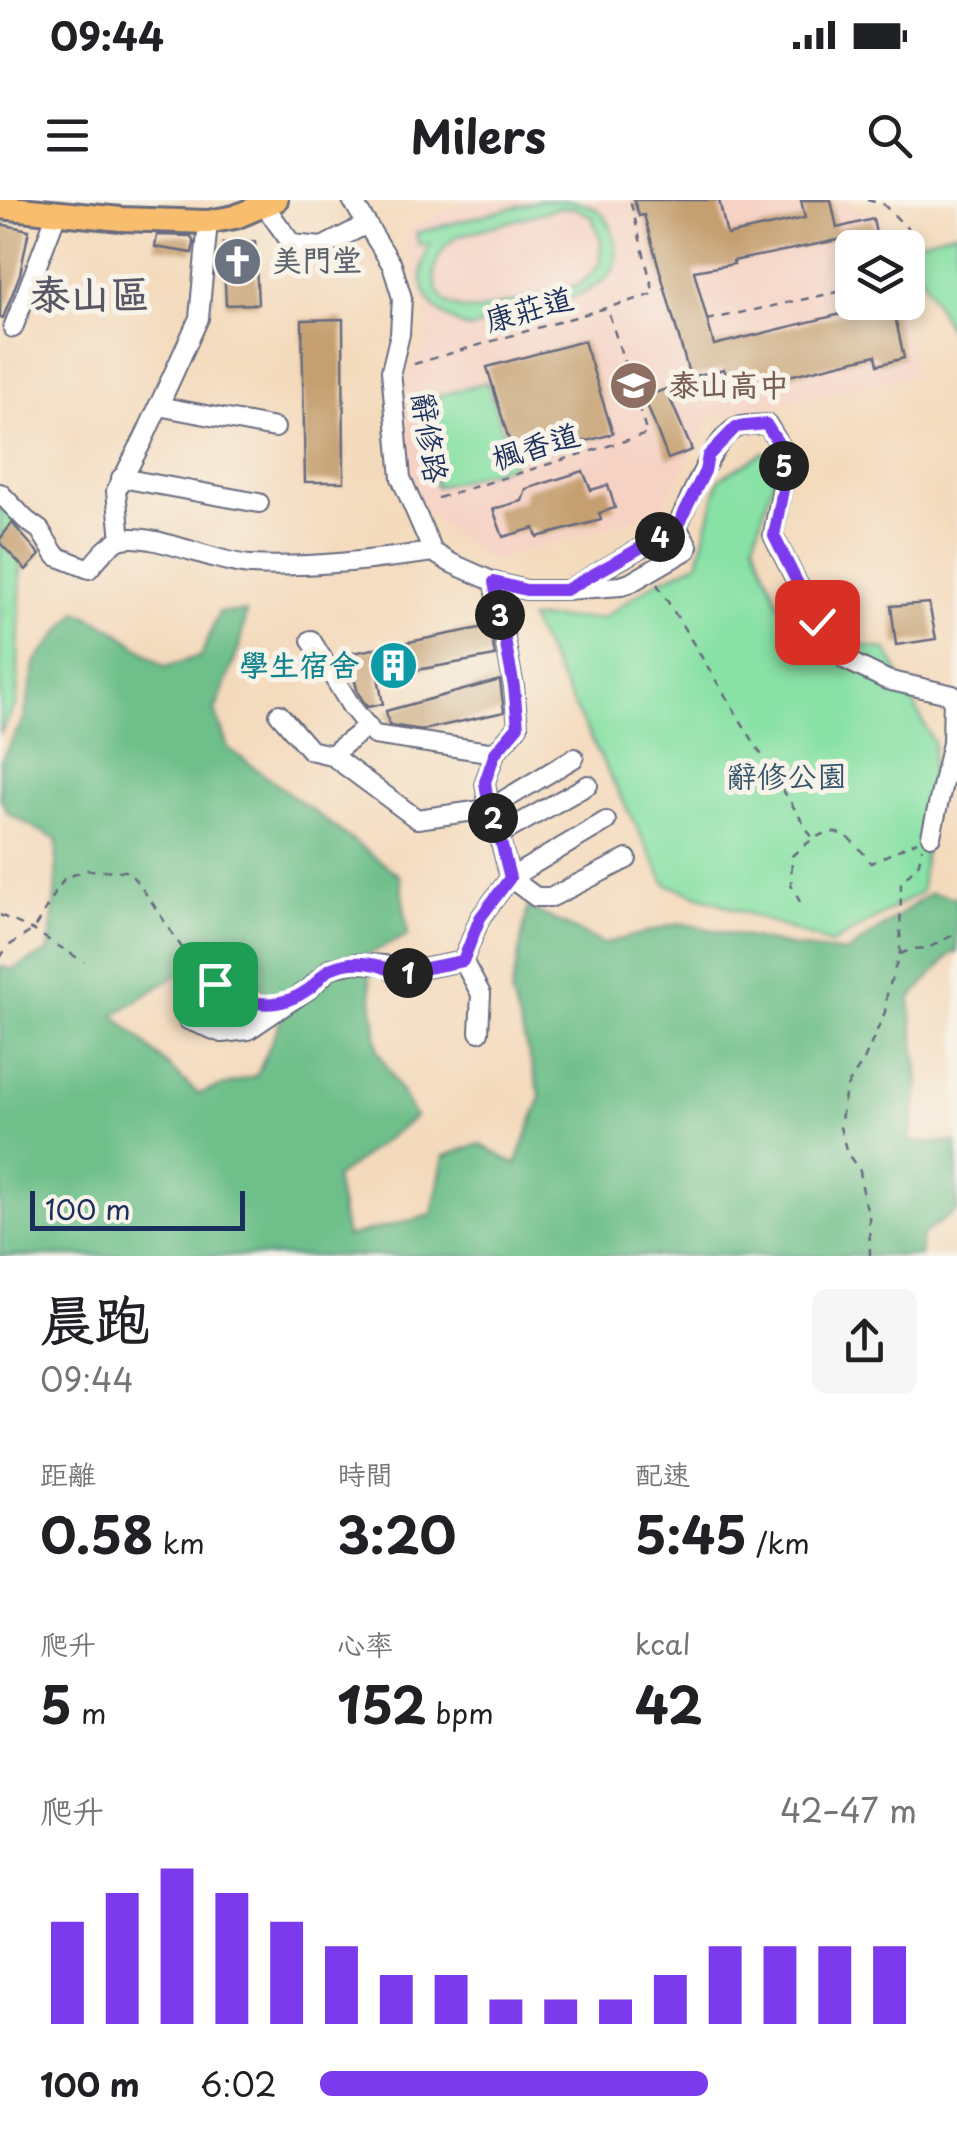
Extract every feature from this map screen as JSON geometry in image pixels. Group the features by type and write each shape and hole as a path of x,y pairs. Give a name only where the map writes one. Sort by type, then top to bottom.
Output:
{"main road":[{"path":"0,207 208,222 270,202"}],"street":[{"name":"辭修路","path":"352,200 392,265 402,298 400,334 391,371 401,478 434,552"},
{"path":"270,202 292,244 322,247 367,224"},
{"path":"13,328 57,213"},
{"path":"121,539 116,491 199,318 208,222"},
{"path":"158,406 274,428"},
{"path":"566,590 677,527 705,471 708,456 736,427 766,424 780,446 786,474 774,536 817,622 846,660 887,680 953,695 952,743 928,837"},
{"path":"120,478 259,502"},
{"path":"0,492 40,530 56,556 88,569 121,539 145,540 248,565 350,562 434,552 494,582 526,590 566,590 621,586 650,572 687,550 677,527"},
{"path":"494,582 518,726 495,753 485,782 510,878 536,897 552,897 627,859"},
{"path":"311,640 351,706 374,735 495,753"},
{"path":"279,714 310,750 331,755 416,819 489,809 574,758"},
{"path":"331,755 368,726"},
{"path":"499,834 588,785"},
{"path":"463,961 480,918 510,878 606,821"},
{"path":"188,1020 222,1034 248,1030 308,989 331,968 356,963 384,965 400,976 463,961"},
{"path":"463,961 481,994 480,1032"}],"path":[{"name":"康莊道","path":"414,364 654,294 630,200"},
{"path":"866,200 883,204 928,250"},
{"path":"707,320 835,293"},
{"name":"楓香道","path":"438,498 647,434 607,308"},
{"path":"650,572 813,838"},
{"path":"800,902 792,885 792,856 813,838 826,832 842,833 871,863 928,837"},
{"path":"870,1256 869,1213 860,1171 847,1153 840,1127 846,1088 864,1060 885,1012 899,955 901,884 918,863 928,837"},
{"path":"0,958 8,947 33,930 64,879 85,870 127,871 142,886 198,969 215,984 231,996 251,1003 289,1001"},
{"path":"0,915 33,930 84,962"},
{"path":"899,955 928,948 957,933"}],"shaded area":[{"name":"泰山高中","path":"467,200 850,200 852,208 883,215 886,230 835,230 835,320 902,320 914,376 710,418 660,512 489,561 420,509 397,396 431,332 405,232"}],"green space":[{"path":"541,200 574,201 600,211 606,218 614,238 616,261 612,272 587,291 469,329 443,314 427,296 422,273 430,244 419,246 416,233","holes":["558,208 575,208 592,217 601,241 601,260 578,285 477,311 452,305 439,292 435,274 439,257 458,236"]},
{"path":"957,231 957,345 925,283 925,240"},
{"path":"487,382 513,465 436,487 427,442 428,399"},
{"name":"辭修公園","path":"764,452 776,471 754,543 790,631 887,650 934,744 921,892 831,944 666,884 529,619 603,618 654,583 698,563 719,479"},
{"path":"0,507 22,524 17,703 0,733"},
{"path":"78,611 115,630 165,667 201,656 219,612 246,612 239,648 215,711 228,748 400,876 408,935 367,955 378,1051 415,1117 335,1178 346,1237 432,1215 444,1156 480,1144 516,1165 541,1097 511,994 528,907 604,944 680,923 794,947 846,953 930,893 957,898 957,953 952,953 910,999 919,1081 910,1142 957,1143 957,1210 922,1235 920,1256 0,1256 0,966 11,970 49,952 56,887 57,840 8,813 0,797 0,762 24,719 36,661","holes":["214,952 286,1008 257,1075 198,1094 114,1015"]}],"building":[{"path":"634,200 719,200 727,235 805,218 801,200 831,200 837,228 873,219 875,230 835,230 835,241 694,271 714,345 835,316 835,320 896,320 904,358 878,365 876,355 730,390 724,369 690,377 644,215 639,216"},
{"path":"0,224 29,230 20,274 3,318 0,317"},
{"path":"157,235 191,236 192,253 155,247"},
{"path":"255,241 258,304 226,305 223,243"},
{"path":"343,319 344,482 305,482 302,320"},
{"path":"584,341 613,434 515,460 487,367"},
{"path":"666,389 692,450 668,459 644,397"},
{"path":"583,471 591,490 608,485 615,508 599,513 601,520 537,537 534,528 503,537 493,509 522,501 526,489"},
{"path":"12,523 40,555 26,570 0,543"},
{"path":"929,603 936,639 896,645 891,606"},
{"name":"學生宿舍","path":"490,626 495,656 378,677 383,704 367,707 358,693 348,654"},
{"name":"學生宿舍","path":"500,680 504,712 423,730 389,725 386,711"}],"place":[{"name":"美門堂","path":"237,261"},
{"name":"泰山高中","path":"634,386"},
{"name":"學生宿舍","path":"394,666"}],"district":[{"name":"泰山區","path":"90,295"}],"route":[{"path":"215,984 231,996 251,1003 289,1001 331,968 356,963 384,965 400,976 463,961 480,918 510,878 485,782 495,753 518,726 494,582 526,590 566,590 677,527 705,471 708,456 736,427 766,424 780,446 786,474 774,536 817,622"}]}
